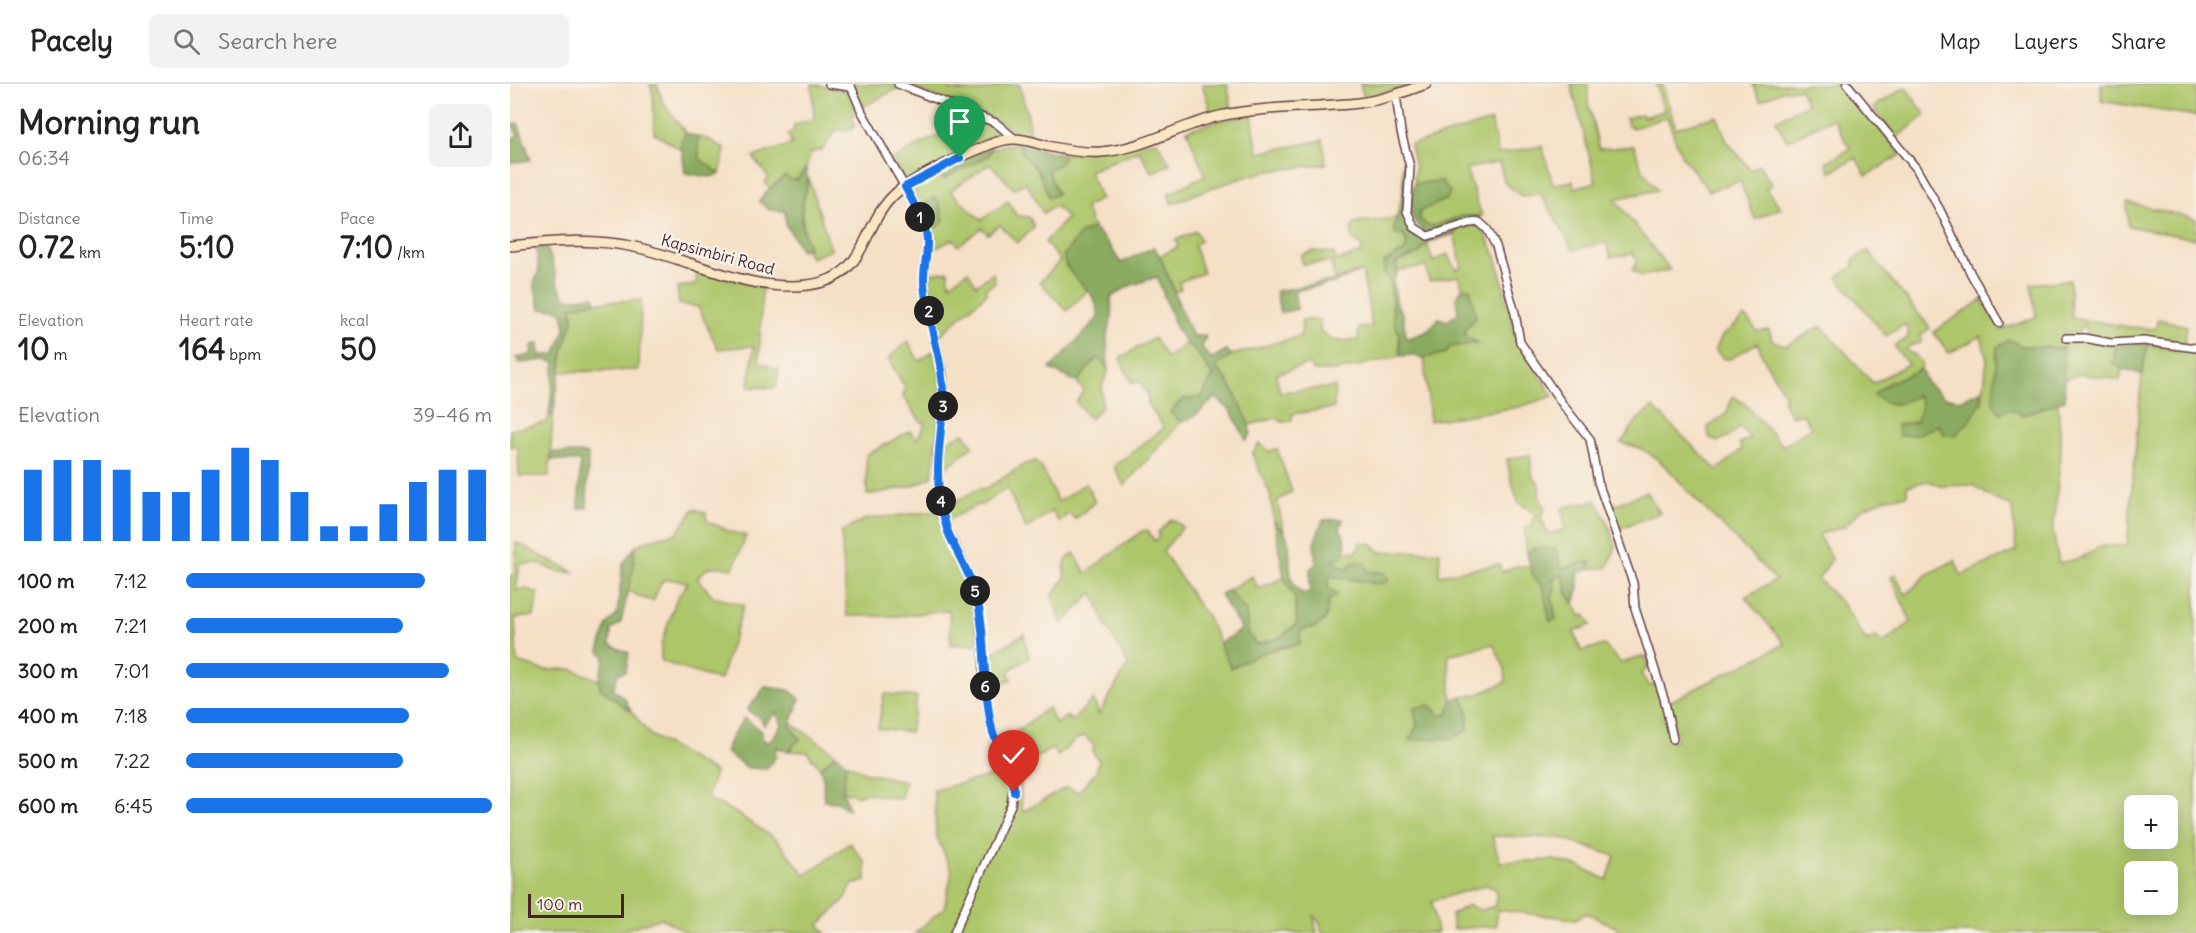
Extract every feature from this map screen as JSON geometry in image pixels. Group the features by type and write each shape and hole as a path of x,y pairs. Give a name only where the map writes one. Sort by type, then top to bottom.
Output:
{"street":[{"path":"829,84 850,86 905,187 926,231 924,280 943,375 943,408 937,458 939,496 947,529 970,579 978,603 984,681 991,726 1014,781 1011,805 954,933"},
{"path":"898,84 996,123 1015,139"},
{"name":"Kapsimbiri Road","path":"510,246 570,241 611,244 638,248 755,281 779,285 808,285 839,275 851,266 860,255 884,208 891,198 905,187 985,146 1015,139 1080,152 1104,152 1144,143 1193,124 1219,117 1267,108 1359,103 1396,95 1426,84"},
{"path":"1847,84 1916,168 1940,210 1971,274 2000,323"},
{"path":"1396,95 1401,132 1410,167 1407,212 1412,224 1428,236 1473,223 1481,224 1487,229 1501,260 1520,342 1563,405 1590,439 1598,482 1633,583 1635,608 1664,698 1673,739"},
{"path":"2066,339 2084,338 2111,343 2143,341 2196,348"}],"green space":[{"path":"650,84 657,84 663,103 686,133 681,142 682,150 654,133 653,93"},
{"path":"812,84 848,91 858,112 852,116 855,126 851,130 836,130 823,149 811,153 806,168 798,179 791,181 785,176 770,188 765,183 769,178 753,157 792,144 788,135 793,131 794,125 814,119"},
{"path":"852,84 892,84 900,87 863,107"},
{"path":"905,84 950,84 950,90 977,92 997,88 997,84 1019,84 1028,116 1029,136 1016,134 1003,124"},
{"path":"1202,84 1227,84 1232,109 1211,113"},
{"path":"1360,84 1415,84 1364,98"},
{"path":"1571,84 1588,84 1588,102 1599,149 1634,146 1642,169 1657,190 1615,199 1670,270 1642,276 1632,270 1637,262 1633,254 1611,257 1606,243 1573,250 1540,194 1521,196 1505,183 1499,162 1466,169 1482,216 1462,216 1429,227 1420,220 1420,211 1447,199 1440,181 1414,184 1415,167 1410,145 1491,121 1498,154 1542,146 1553,184 1573,181 1574,188 1596,182"},
{"path":"1656,84 1662,84 1676,128 1717,116 1727,141 1751,170 1759,165 1772,184 1766,189 1781,208 1755,219 1740,181 1709,191 1681,155 1667,117 1633,128 1628,126 1626,118 1642,114 1644,117 1664,111"},
{"path":"1753,84 1844,84 1901,155 1866,176 1856,158 1830,172 1826,162 1850,149 1833,118 1787,141 1776,120 1807,104 1800,89 1784,90 1760,101"},
{"path":"2101,84 2161,84 2162,86 2188,87 2189,84 2196,84 2196,116 2101,101"},
{"path":"1905,87 1926,115 1896,138 1873,108"},
{"path":"1252,115 1258,153 1323,140 1326,164 1262,172 1211,188 1172,204 1168,194 1205,175 1187,130 1217,121"},
{"path":"980,122 995,126 1006,136 905,182 893,160 928,140"},
{"path":"518,123 531,160 510,163 510,139 518,136 512,124"},
{"path":"686,133 698,137 699,158 720,174 710,177 685,173 681,142"},
{"path":"698,137 708,139 725,149 720,174 699,158"},
{"path":"1157,141 1170,164 1152,173 1139,150 1089,171 1101,199 1085,207 1093,228 1080,234 1065,265 1088,290 1067,311 1040,282 1060,261 1045,242 1067,218 1056,206 1043,213 1026,182 1014,189 990,164 950,191 981,220 1008,201 1017,216 1029,217 1034,227 1017,243 1000,225 988,234 982,228 958,246 954,239 932,250 929,230 940,225 933,198 920,208 911,187 937,175 945,179 989,150 1009,144 1019,144 1021,152 1057,193 1047,170 1060,164 1064,154"},
{"path":"1019,144 1064,154 1060,164 1048,170 1057,194 1049,198 1038,171 1021,152"},
{"path":"991,148 989,155 944,179 937,175 970,156"},
{"path":"1403,152 1406,174 1404,209 1412,229 1420,236 1430,239 1458,230 1454,234 1427,243 1420,253 1396,263 1398,271 1393,282 1397,305 1403,315 1406,339 1426,332 1439,318 1447,321 1458,313 1456,297 1463,288 1470,288 1476,318 1465,329 1465,336 1478,343 1450,347 1446,353 1424,358 1413,355 1400,356 1399,333 1394,322 1390,283 1384,272 1384,263 1406,250 1406,240 1403,234 1396,235 1394,228 1403,192"},
{"path":"806,168 807,181 801,219 809,247 801,250 786,225 785,211 769,210 759,201 785,176 791,180 798,179"},
{"path":"809,179 831,250 811,258 805,249 808,247 802,213"},
{"path":"1441,181 1450,192 1447,199 1420,211 1420,220 1430,227 1462,216 1482,216 1432,233 1418,226 1414,221 1411,207 1414,184"},
{"path":"933,198 938,200 944,220 940,225 929,230 920,208"},
{"path":"2127,202 2196,219 2196,239 2128,226"},
{"path":"1397,218 1394,228 1396,235 1403,233 1406,250 1384,263 1384,272 1390,283 1394,322 1399,333 1400,356 1337,371 1314,371 1308,364 1276,374 1280,392 1335,387 1334,408 1292,414 1292,421 1282,422 1277,418 1249,425 1228,380 1215,367 1232,355 1301,336 1302,320 1320,320 1320,331 1334,341 1358,340 1359,328 1372,326 1362,271 1335,280 1331,262 1302,264 1301,255 1313,251 1334,253 1336,261 1362,253 1361,245 1352,239 1351,228 1357,222"},
{"path":"1476,225 1482,228 1496,256 1517,341 1553,396 1519,407 1430,421 1424,358 1446,353 1450,347 1477,343 1465,336 1465,329 1476,318 1470,288 1463,288 1458,276 1429,281 1426,266 1398,271 1396,263 1420,253 1427,243 1433,262 1447,254 1456,269 1462,268 1454,234 1458,230"},
{"path":"1093,228 1107,242 1121,263 1154,247 1160,256 1193,336 1206,335 1202,348 1211,359 1226,350 1232,355 1216,367 1233,390 1246,416 1251,434 1246,440 1231,411 1216,398 1195,415 1181,422 1170,412 1183,399 1201,398 1213,376 1176,328 1157,277 1129,286 1111,297 1112,317 1107,335 1108,370 1097,358 1077,382 1050,369 1098,318 1094,299 1071,272 1063,256 1080,234"},
{"path":"1196,231 1201,241 1194,245 1203,273 1179,282 1181,289 1175,292 1160,256 1178,247 1176,240"},
{"path":"536,248 546,248 557,282 568,299 594,296 596,302 572,307 573,321 563,351 553,416 549,414 555,362 545,360 520,363 516,358 531,355 532,345 539,343 540,355 555,355 565,330 564,314 556,309 540,309 534,284 539,270"},
{"path":"1868,251 1930,328 1921,335 1922,342 1905,350 1914,354 1922,363 1921,369 1892,381 1874,395 1917,395 1923,405 1916,422 1897,425 1918,434 1982,403 1987,359 1981,336 1949,353 1933,332 1982,300 2001,330 2036,317 2031,284 2070,280 2071,317 2129,327 2155,329 2158,319 2187,326 2184,343 2146,338 2114,341 2088,335 2084,324 2075,337 2064,337 2064,341 2084,340 2116,346 2113,363 2122,369 2120,380 2080,374 2064,379 2063,348 2023,346 2010,409 2023,415 2058,402 2061,450 2053,532 2059,563 2081,558 2100,546 2127,546 2142,374 2148,344 2179,351 2196,352 2196,933 1628,933 1587,913 1575,919 1497,910 1496,926 1453,929 1451,915 1468,905 1480,910 1496,906 1496,889 1486,885 1432,901 1437,933 1322,933 1320,924 1313,914 1317,933 915,933 944,908 952,872 936,835 934,790 1011,771 1009,754 1001,743 1048,708 1056,724 1067,716 1072,721 1093,699 1099,714 1128,665 1104,621 1093,592 1062,624 1052,596 1065,578 1066,561 1074,553 1086,573 1142,531 1147,530 1155,541 1159,537 1158,532 1172,519 1183,527 1163,551 1207,616 1231,667 1256,654 1299,644 1300,630 1316,627 1326,618 1330,576 1380,584 1385,573 1350,569 1337,564 1333,559 1342,557 1345,551 1357,552 1360,542 1373,544 1379,552 1440,551 1439,575 1499,564 1502,572 1516,566 1530,566 1534,578 1543,587 1556,619 1552,597 1553,578 1563,575 1567,594 1580,616 1585,615 1591,625 1574,631 1581,651 1604,645 1621,663 1645,656 1649,667 1641,674 1648,685 1656,685 1671,742 1677,739 1669,702 1785,644 1745,597 1776,580 1656,458 1646,451 1621,443 1638,419 1653,407 1717,470 1742,449 1739,444 1750,438 1740,426 1731,435 1717,442 1709,437 1708,427 1726,414 1733,396 1746,405 1783,446 1811,427 1803,415 1791,415 1783,403 1785,395 1757,343 1730,359 1724,359 1715,350 1722,336 1745,316 1757,331 1769,330 1772,340 1786,346 1821,326 1873,383 1908,364 1894,346 1908,338 1905,324 1886,336 1837,277 1855,266 1852,261","holes":["1928,481 1940,486 1972,485 1996,500 2012,506 2016,551 1961,575 1955,560 1926,575 1906,595 1895,574 1891,577 1911,622 1883,643 1876,637 1866,641 1845,607 1818,579 1832,559 1818,535 1845,526 1863,508 1887,498 1907,495 1907,486","1493,644 1505,669 1506,682 1479,694 1462,696 1468,711 1410,739 1417,726 1414,709 1440,716 1448,714 1452,700 1448,655","1085,736 1095,747 1092,751 1099,761 1096,772 1078,792 1067,787 1022,812 1020,779 1012,771 1053,748 1058,756 1076,739","1492,836 1561,838 1615,856 1607,880 1580,867 1555,860 1500,862"]},
{"path":"697,271 762,286 759,362 779,370 776,388 749,387 754,346 718,349 698,307 679,304 677,287 696,285"},
{"path":"948,271 950,284 968,271 976,285 993,273 995,282 985,289 987,293 939,336 928,289 928,274"},
{"path":"1362,271 1334,283 1294,291 1297,309 1280,313 1276,291 1335,280"},
{"path":"641,300 639,370 561,372 563,351 573,321 572,307 596,302"},
{"path":"1154,338 1167,358 1186,343 1198,354 1213,376 1201,398 1183,399 1170,412 1181,422 1124,486 1114,466 1164,428 1148,404 1147,393 1139,381 1132,384 1120,358"},
{"path":"2009,340 2023,346 2063,348 2065,400 2023,415 2010,409 2000,413 1993,402 1997,347"},
{"path":"908,341 919,361 934,351 940,374 941,406 932,477 913,486 867,495 866,455 910,431 917,439 926,422 921,422 903,397 905,387 888,359"},
{"path":"2148,344 2142,374 2122,369 2113,363 2116,346"},
{"path":"1097,358 1108,370 1102,387 1102,407 1090,419 1076,402 1084,391 1077,382"},
{"path":"1921,369 1927,383 1944,397 1961,400 1982,390 1977,410 1955,436 1944,435 1939,425 1918,434 1899,436 1897,425 1916,422 1922,405 1917,395 1891,404 1874,395 1892,382"},
{"path":"549,414 553,416 549,476 519,476 518,447 510,446 510,430 547,422"},
{"path":"964,433 973,446 943,470 940,462 942,444"},
{"path":"1259,443 1269,451 1277,449 1292,492 1277,501 1284,531 1274,521 1270,494 1252,454"},
{"path":"551,452 588,454 587,508 579,508 580,461 551,460"},
{"path":"1530,455 1532,475 1539,484 1539,496 1545,509 1541,518 1548,534 1565,529 1562,508 1596,500 1616,546 1608,567 1590,569 1590,563 1561,568 1533,548 1527,554 1524,527 1532,526 1534,513 1518,502 1507,459"},
{"path":"1035,461 1042,469 1058,502 1086,483 1095,502 1075,519 1068,514 1059,522 1052,511 1026,529 1007,488 982,505 977,505 950,519 947,506 980,488 984,490 1025,464"},
{"path":"1646,492 1660,513 1618,529 1610,507"},
{"path":"694,509 706,513 707,521 746,536 733,569 713,566 705,570 697,579 714,597 744,605 720,680 661,660 661,645 676,600 688,582 666,579 661,583 653,601 627,590 634,565 635,547 645,541 677,533"},
{"path":"938,511 951,548 967,578 976,607 979,644 951,645 949,610 898,616 847,616 841,532 866,519"},
{"path":"1343,519 1340,529 1346,546 1342,557 1333,559 1348,569 1351,563 1364,562 1368,571 1385,573 1389,581 1380,584 1330,576 1327,587 1337,595 1329,600 1326,618 1316,627 1300,630 1300,644 1264,652 1231,668 1219,644 1242,629 1220,594 1228,590 1246,611 1248,632 1256,645 1281,637 1297,624 1295,598 1284,578 1274,521 1287,538 1291,578 1298,590 1305,594 1310,590 1310,569 1316,564 1314,543 1323,520"},
{"path":"516,543 575,573 556,571 538,563 520,564 516,590 525,589 538,593 534,616 515,618 517,662 544,670 571,669 599,680 600,688 632,712 650,735 715,772 707,798 736,813 777,840 805,875 850,843 865,862 866,881 852,885 845,899 819,925 826,933 687,933 662,918 614,933 510,933 510,577 515,573"},
{"path":"635,547 634,565 621,622 611,630 610,645 629,653 626,671 618,674 613,689 625,699 632,712 600,688 599,680 605,657 599,651 607,624 617,615 623,563"},
{"path":"1533,548 1557,549 1561,568 1591,562 1590,569 1578,573 1579,588 1574,603 1567,594 1563,575 1553,578 1555,590 1552,597 1556,619 1550,622 1543,587 1534,578 1527,554"},
{"path":"1252,576 1258,588 1284,578 1295,598 1297,624 1281,637 1256,645 1248,632 1246,611 1228,590"},
{"path":"1024,634 1029,658 1008,671 1012,679 989,693 988,656"},
{"path":"765,687 789,690 800,699 790,726 800,739 788,751 775,747 776,756 767,769 748,768 725,752 744,718 762,732 762,739 769,743 782,724 776,713 764,725 760,718 747,710"},
{"path":"884,694 917,697 910,732 878,728"},
{"path":"1462,696 1468,711 1468,730 1453,738 1409,740 1417,726 1414,708 1430,705 1440,716 1448,714 1452,700"},
{"path":"791,723 836,754 820,768 807,752 788,751 800,739 790,726"},
{"path":"836,754 846,763 843,791 849,810 837,802 824,801 820,768"},
{"path":"846,763 866,773 905,781 901,799 865,793 857,796 843,791"}],"route":[{"path":"960,158 905,187 926,231 924,280 926,299 943,375 943,408 937,458 939,496 947,529 967,571 978,603 984,681 991,726 994,737 1007,760 1014,781 1014,792"}]}
